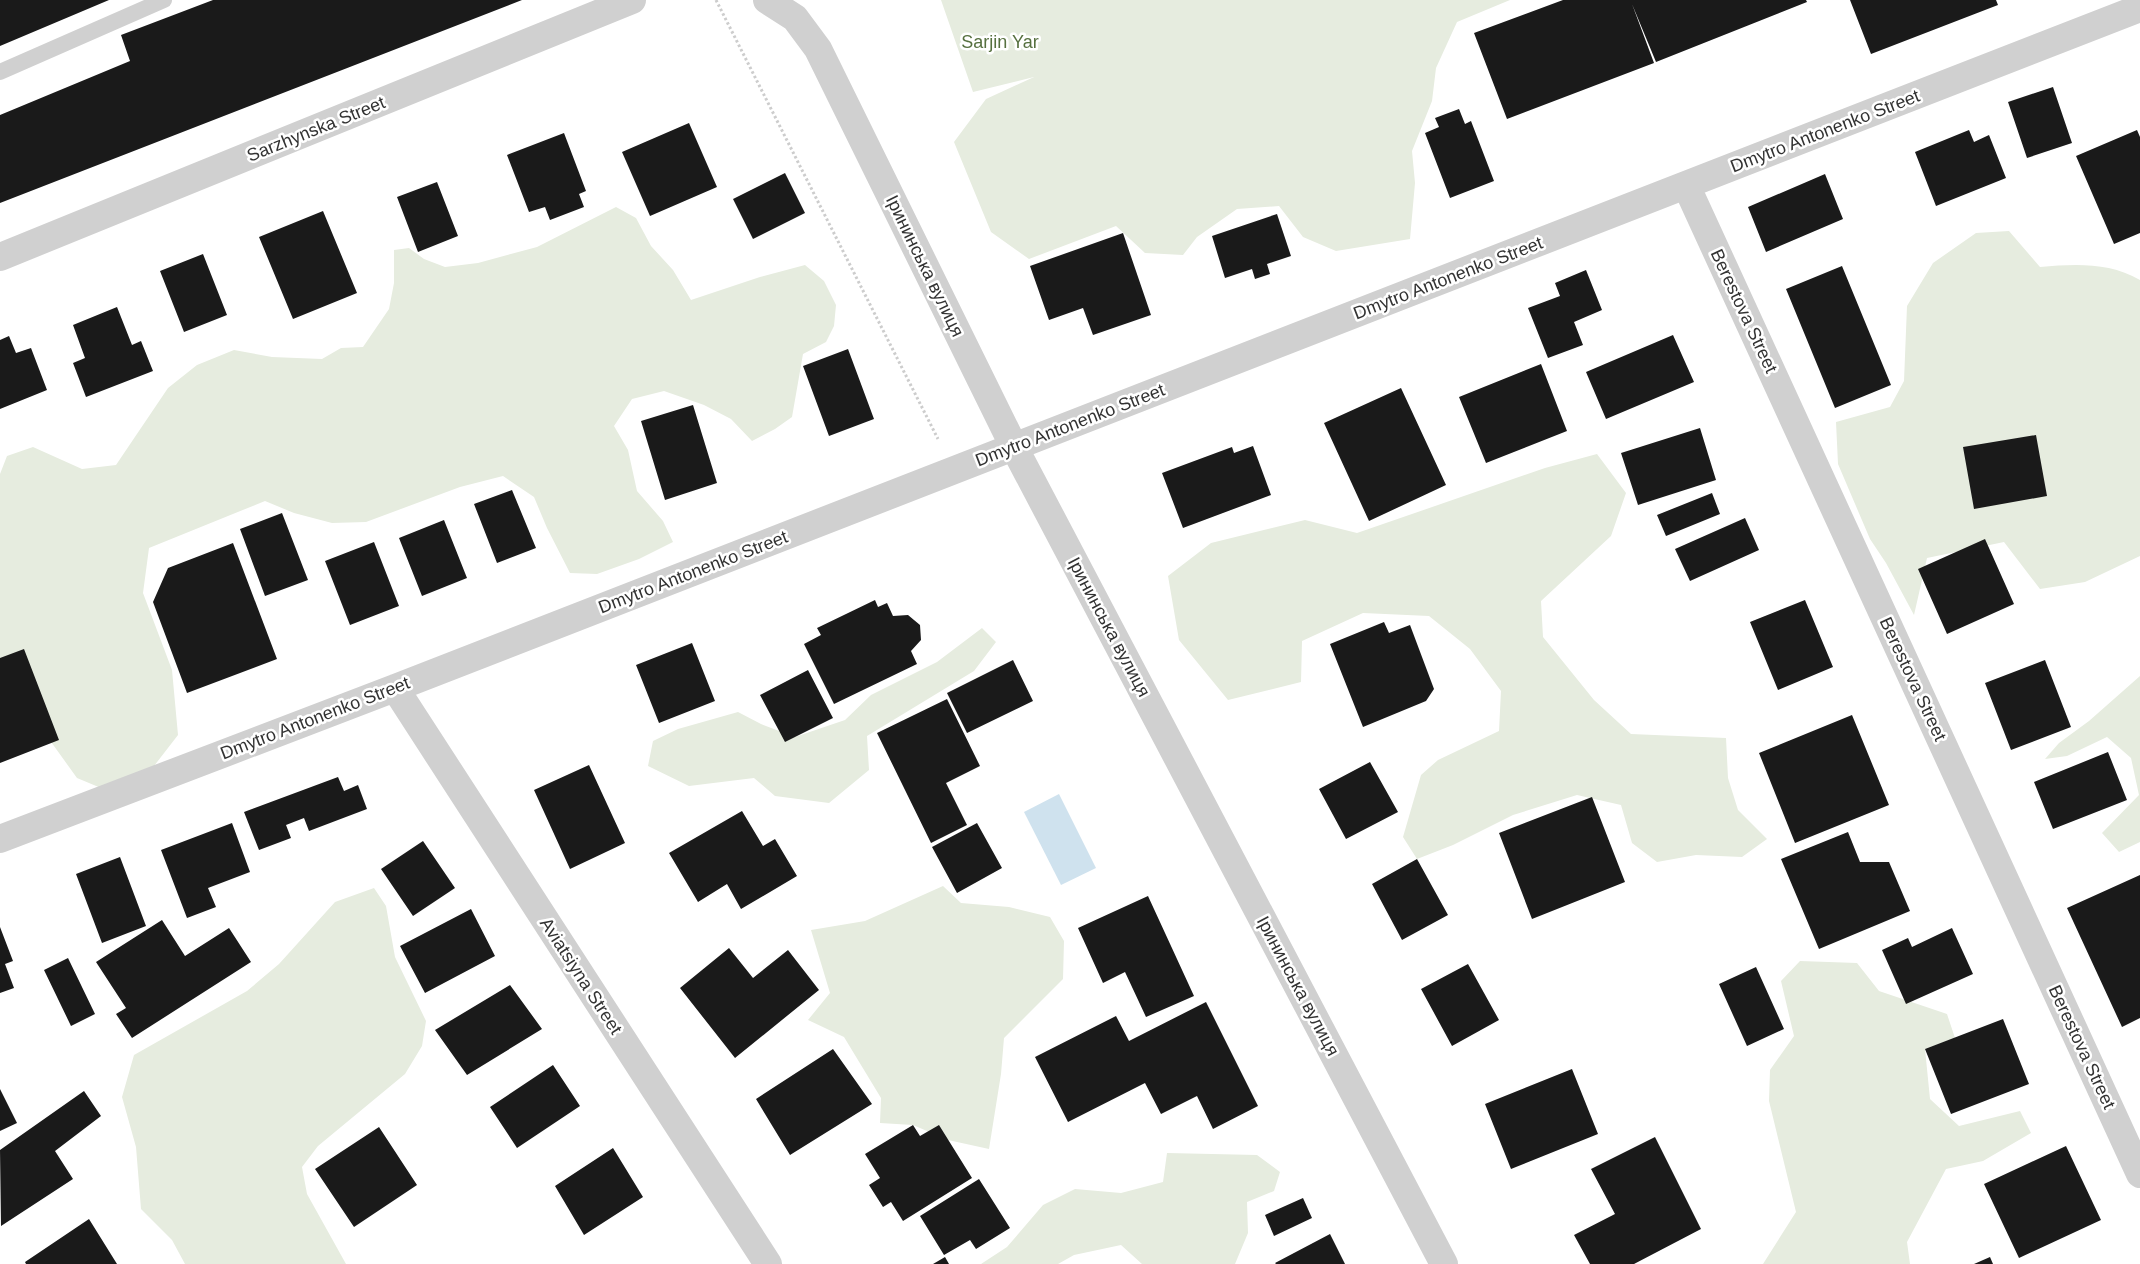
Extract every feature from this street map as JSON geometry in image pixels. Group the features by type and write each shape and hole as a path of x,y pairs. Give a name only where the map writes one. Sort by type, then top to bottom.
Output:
{"street":[{"name":"Sarzhynska Street","path":"0,257 632,0"},
{"name":"Ірининська вулиця","path":"766,0 795,18 818,49 1014,447 1444,1264"},
{"name":"Dmytro Antonenko Street","path":"0,839 394,688 2140,8"},
{"name":"Berestova Street","path":"1686,185 2140,1174"},
{"name":"Aviatsiyna Street","path":"394,688 768,1264"}],"lane":[{"path":"0,72 164,0"}],"path":[{"path":"716,0 953,470"}],"green space":[{"name":"Sarjin Yar","path":"941,0 1510,0 1457,22 1436,68 1432,101 1412,151 1415,183 1410,239 1336,251 1303,237 1279,206 1237,209 1197,237 1183,255 1145,253 1116,226 1029,259 991,232 954,142 986,99 1034,77 973,92"},
{"path":"616,207 636,218 651,246 673,270 691,300 760,277 805,265 824,281 836,305 834,326 826,342 803,354 792,417 775,429 752,441 731,419 704,405 664,391 632,399 614,426 628,450 637,491 663,521 673,542 639,559 597,574 570,573 547,528 534,497 503,476 460,487 366,522 332,523 294,513 265,501 149,548 143,593 172,670 178,735 154,766 101,788 77,778 0,671 0,474 7,456 33,447 82,469 116,465 168,388 197,365 234,350 272,357 322,359 341,348 363,347 389,309 394,283 394,250 409,248 424,259 445,267 478,263 537,247"},
{"path":"2009,231 2040,267 2079,265 2104,267 2128,274 2140,280 2140,556 2085,582 2040,589 2004,542 1927,558 1914,615 1886,563 1870,539 1838,464 1836,422 1890,407 1904,381 1907,306 1933,263 1976,233"},
{"path":"1597,454 1626,493 1611,536 1541,601 1543,637 1594,700 1631,734 1726,738 1728,778 1738,810 1767,839 1742,857 1696,855 1657,862 1632,843 1621,805 1577,795 1513,815 1453,845 1417,859 1403,837 1421,775 1438,760 1499,731 1501,691 1470,649 1429,616 1363,613 1302,641 1301,682 1228,700 1179,640 1168,576 1211,543 1305,520 1357,533 1545,468"},
{"path":"982,628 996,642 974,671 867,736 869,770 829,803 775,796 754,778 689,786 648,766 653,741 678,729 738,712 761,724 795,737 845,720 871,695 937,662"},
{"path":"2140,676 2140,842 2119,852 2102,833 2139,795 2131,758 2107,737 2067,756 2045,759 2059,743 2089,721"},
{"path":"943,886 961,903 1009,907 1050,917 1064,941 1063,979 1004,1038 1001,1074 989,1149 948,1140 913,1125 880,1123 881,1098 844,1037 808,1020 830,993 811,930 865,921"},
{"path":"374,888 386,906 395,957 426,1021 422,1046 405,1074 318,1146 302,1167 307,1194 346,1264 185,1264 172,1240 141,1209 136,1147 122,1097 134,1055 247,991 279,964 335,902"},
{"path":"1800,961 1857,963 1879,991 1947,1014 1955,1038 1925,1049 1930,1099 1959,1126 2020,1111 2031,1133 1983,1161 1946,1169 1907,1242 1910,1264 1763,1264 1796,1212 1769,1101 1770,1070 1794,1036 1781,981"},
{"path":"1167,1153 1257,1155 1280,1172 1274,1191 1247,1202 1248,1233 1235,1264 1142,1264 1121,1245 1074,1255 1058,1264 981,1264 1007,1247 1043,1205 1075,1189 1121,1193 1163,1182"}],"water":[{"path":"1059,794 1096,868 1061,885 1024,812"}],"building":[{"path":"0,0 109,0 0,46"},
{"path":"213,0 522,0 0,203 0,115 130,61 121,35"},
{"path":"1563,0 1806,0 1807,2 1656,62 1632,4 1654,63 1507,119 1474,33"},
{"path":"1850,0 1996,0 1998,5 1871,54"},
{"path":"2053,87 2072,143 2027,158 2008,102"},
{"path":"1459,109 1465,124 1471,121 1494,181 1450,198 1425,133 1439,127 1435,118"},
{"path":"689,123 717,187 650,216 622,152"},
{"path":"1969,130 1974,142 1989,135 2006,178 1936,206 1915,152"},
{"path":"2137,130 2140,137 2140,233 2114,244 2076,156"},
{"path":"564,133 586,191 579,194 584,207 550,220 545,207 529,212 507,155"},
{"path":"785,173 805,213 753,239 733,199"},
{"path":"1825,174 1843,219 1766,252 1748,207"},
{"path":"437,182 458,236 418,252 397,197"},
{"path":"323,211 357,293 293,319 259,237"},
{"path":"1277,214 1291,256 1267,264 1270,274 1255,279 1252,269 1225,278 1212,236"},
{"path":"1123,233 1151,315 1093,335 1083,308 1049,320 1030,266"},
{"path":"203,254 227,315 184,332 160,271"},
{"path":"1842,266 1891,385 1835,408 1786,289"},
{"path":"1586,270 1602,310 1574,322 1583,345 1548,358 1528,308 1560,296 1555,283"},
{"path":"117,307 132,345 141,341 153,371 86,397 73,363 85,358 73,325"},
{"path":"1673,335 1694,382 1606,419 1586,372"},
{"path":"9,336 16,353 31,348 47,390 0,409 0,340"},
{"path":"848,349 874,419 829,436 803,366"},
{"path":"1541,364 1567,431 1486,463 1459,397"},
{"path":"1401,388 1446,485 1369,521 1324,423"},
{"path":"693,405 717,483 665,500 641,421"},
{"path":"1700,428 1716,480 1638,505 1621,453"},
{"path":"2036,435 2047,496 1974,509 1963,447"},
{"path":"1253,446 1271,495 1183,528 1162,473 1232,447 1234,453"},
{"path":"512,490 536,548 497,563 474,504"},
{"path":"1712,493 1720,514 1666,536 1657,515"},
{"path":"282,513 308,580 265,596 240,529"},
{"path":"1745,518 1759,550 1690,581 1675,549"},
{"path":"444,520 467,578 422,596 399,538"},
{"path":"1985,539 2014,604 1947,634 1918,569"},
{"path":"374,542 399,606 350,625 325,561"},
{"path":"233,543 277,659 187,693 153,602 168,568"},
{"path":"875,600 878,607 887,603 893,616 908,615 920,625 921,640 911,651 917,664 834,704 804,644 821,635 817,628"},
{"path":"1805,600 1833,667 1778,690 1750,622"},
{"path":"1384,622 1389,633 1410,625 1434,689 1426,701 1363,727 1330,644"},
{"path":"692,643 715,701 659,723 636,665"},
{"path":"24,649 59,740 0,763 0,658"},
{"path":"1013,660 1033,701 967,733 947,693"},
{"path":"2045,660 2071,727 2011,750 1985,683"},
{"path":"808,670 833,718 785,742 760,695"},
{"path":"947,699 980,766 946,783 967,825 931,843 877,733"},
{"path":"1852,715 1889,805 1795,843 1759,753"},
{"path":"2108,752 2127,800 2053,829 2034,782"},
{"path":"1370,762 1398,812 1346,839 1319,789"},
{"path":"589,765 625,843 570,869 534,790"},
{"path":"338,777 344,791 358,785 367,809 309,831 304,818 286,825 291,838 259,850 244,812"},
{"path":"1592,797 1625,882 1532,919 1499,833"},
{"path":"742,811 763,846 775,839 797,876 741,909 727,884 698,902 669,853"},
{"path":"232,823 250,872 208,888 216,907 187,918 161,850"},
{"path":"977,823 1002,868 957,893 932,847"},
{"path":"1848,832 1860,862 1889,862 1910,911 1819,949 1781,859"},
{"path":"423,841 455,888 413,916 381,869"},
{"path":"120,857 146,926 102,943 76,874"},
{"path":"1417,859 1448,915 1402,940 1372,884"},
{"path":"2140,875 2140,1018 2122,1027 2067,908"},
{"path":"1148,896 1194,996 1146,1017 1125,972 1103,983 1078,928"},
{"path":"471,909 495,956 425,993 400,946"},
{"path":"162,920 185,956 229,928 251,962 132,1038 116,1014 126,1008 96,962"},
{"path":"0,927 13,961 5,964 14,988 0,993"},
{"path":"1952,928 1973,974 1906,1004 1882,950 1908,938 1912,947"},
{"path":"729,948 753,978 788,950 819,990 735,1058 680,988"},
{"path":"68,958 95,1014 71,1026 44,970"},
{"path":"1468,964 1499,1020 1452,1046 1421,989"},
{"path":"1756,967 1784,1029 1747,1046 1719,984"},
{"path":"510,985 542,1029 467,1075 435,1030"},
{"path":"1206,1002 1258,1106 1213,1129 1197,1096 1161,1114 1145,1083 1068,1122 1035,1057 1116,1016 1129,1041"},
{"path":"2003,1019 2029,1084 1951,1114 1925,1049"},
{"path":"833,1049 872,1104 790,1155 756,1099"},
{"path":"553,1065 580,1106 517,1148 490,1107"},
{"path":"1572,1069 1598,1134 1511,1169 1485,1104"},
{"path":"0,1089 17,1123 0,1131"},
{"path":"84,1091 101,1116 55,1151 73,1179 1,1226 0,1150"},
{"path":"913,1125 920,1136 939,1125 972,1178 903,1221 891,1202 883,1207 869,1185 880,1178 865,1154"},
{"path":"379,1127 417,1185 354,1227 315,1169"},
{"path":"1655,1137 1701,1229 1634,1264 1590,1264 1574,1235 1615,1214 1591,1169"},
{"path":"2066,1146 2101,1220 2019,1258 1984,1184"},
{"path":"613,1148 643,1197 584,1235 555,1186"},
{"path":"979,1179 1010,1228 976,1249 970,1240 944,1255 920,1216"},
{"path":"1303,1198 1312,1218 1274,1236 1265,1215"},
{"path":"89,1219 117,1264 26,1264 25,1262"},
{"path":"1330,1234 1345,1264 1275,1263"},
{"path":"945,1257 949,1264 933,1264"},
{"path":"1990,1257 1993,1264 1974,1264"}]}
